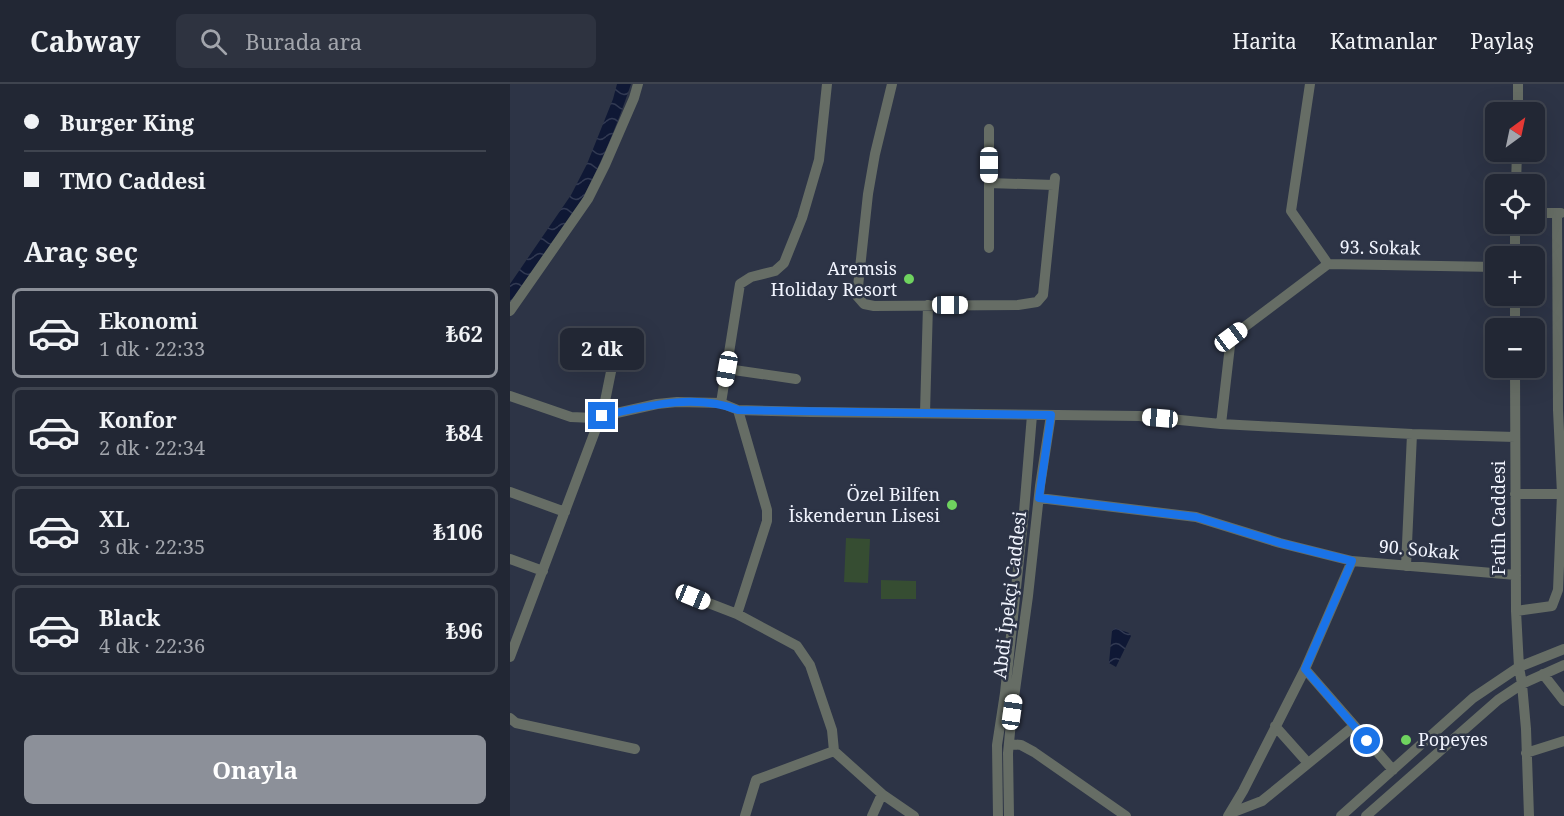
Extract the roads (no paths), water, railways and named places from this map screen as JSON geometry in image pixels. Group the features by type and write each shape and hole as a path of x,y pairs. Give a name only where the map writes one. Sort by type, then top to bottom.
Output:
{"street":[{"path":"510,311 588,200 609,156 638,84"},
{"path":"721,403 740,284 775,271 784,263 802,218 819,160 827,84"},
{"path":"892,84 868,194 857,296 864,304 874,306 1018,305 1037,302 1043,295 1054,182 989,183"},
{"path":"1310,84 1291,211 1328,264"},
{"path":"1518,84 1518,102"},
{"path":"989,129 989,248"},
{"path":"1516,611 1552,606 1558,590 1563,494 1560,213"},
{"name":"93. Sokak","path":"1221,424 1231,337 1328,264 1485,267"},
{"path":"925,413 928,305"},
{"path":"510,657 601,417 616,347"},
{"path":"727,369 796,379"},
{"name":"Fatih Caddesi","path":"1515,378 1516,611 1529,816"},
{"path":"510,396 571,417 601,417 657,404 677,402 721,403 738,410 1140,416 1221,424 1515,437"},
{"path":"737,614 767,521 767,510 738,410"},
{"name":"Abdi İpekçi Caddesi","path":"998,816 997,745 1005,693 1032,415"},
{"name":"Abdi İpekçi Caddesi","path":"1009,816 1009,744 1051,415"},
{"path":"1406,566 1412,434"},
{"path":"510,492 565,512"},
{"path":"1515,494 1563,494"},
{"name":"90. Sokak","path":"1039,498 1196,517 1280,543 1352,561 1516,575"},
{"path":"510,559 543,571"},
{"path":"1229,814 1305,669 1352,561"},
{"path":"693,597 737,614 796,646 810,665 832,730 834,751 882,794 914,816"},
{"path":"1341,816 1473,698 1519,668 1564,649"},
{"path":"1366,816 1498,700 1522,684 1564,665"},
{"path":"1305,669 1393,770"},
{"path":"1543,674 1564,701"},
{"path":"510,718 516,723 635,749"},
{"path":"1275,726 1308,764"},
{"path":"1229,814 1262,801 1354,726"},
{"path":"1526,753 1564,741"},
{"path":"1009,744 1021,745 1034,752 1126,816"},
{"path":"745,816 756,780 834,751"},
{"path":"872,816 882,794"}],"water":[{"path":"617,84 631,84 594,176 579,205 510,303 510,284 571,195 587,164"},
{"path":"1115,628 1131,636 1116,667 1109,663 1112,631"}],"place":[{"name":"Aremsis Holiday Resort","path":"909,279"},
{"name":"Özel Bilfen İskenderun Lisesi","path":"952,505"},
{"name":"Popeyes","path":"1406,740"}]}
